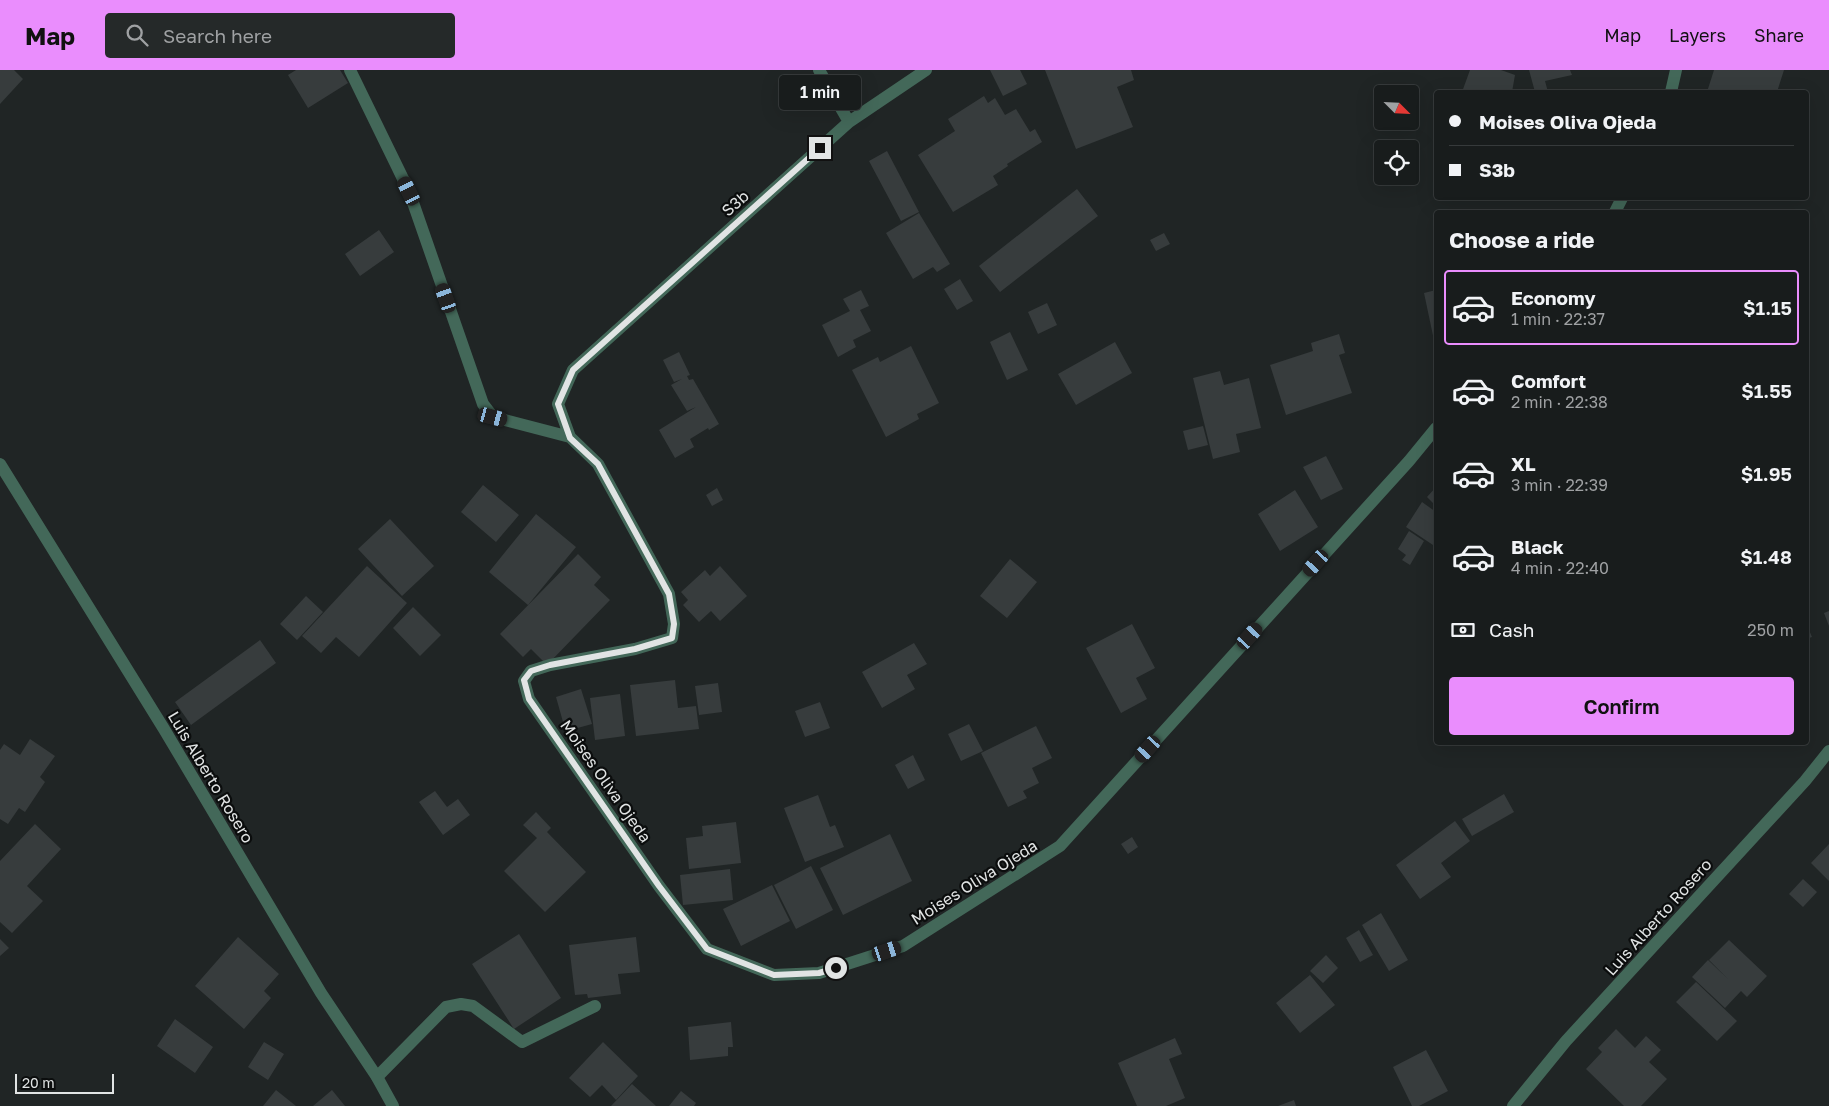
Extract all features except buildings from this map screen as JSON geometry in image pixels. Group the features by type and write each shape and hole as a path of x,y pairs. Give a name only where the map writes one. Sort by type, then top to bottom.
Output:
{"street":[{"name":"Moises Oliva Ojeda","path":"350,70 409,191 484,404 493,417 570,438 598,464 669,594 674,624 672,638 635,649 550,665 531,671 524,680 529,699 659,886 707,949 774,975 819,973 904,946 1060,846 1402,469 1434,430"},
{"path":"819,70 849,122"},
{"name":"S3b","path":"573,370 849,122 926,70"},
{"path":"1671,90 1676,70"},
{"name":"Moises Oliva Ojeda","path":"570,438 558,404 573,370"},
{"name":"Luis Alberto Rosero","path":"0,464 164,729 321,994 377,1077 393,1106"},
{"name":"Luis Alberto Rosero","path":"1513,1106 1566,1041 1804,781 1829,751"},
{"path":"377,1077 446,1007 461,1004 473,1006 522,1042 595,1006"}],"route":[{"path":"820,148 573,370 558,404 570,438 598,464 669,594 674,624 672,638 635,649 550,665 531,671 524,680 529,699 659,886 707,949 774,975 819,973 836,968"}]}
